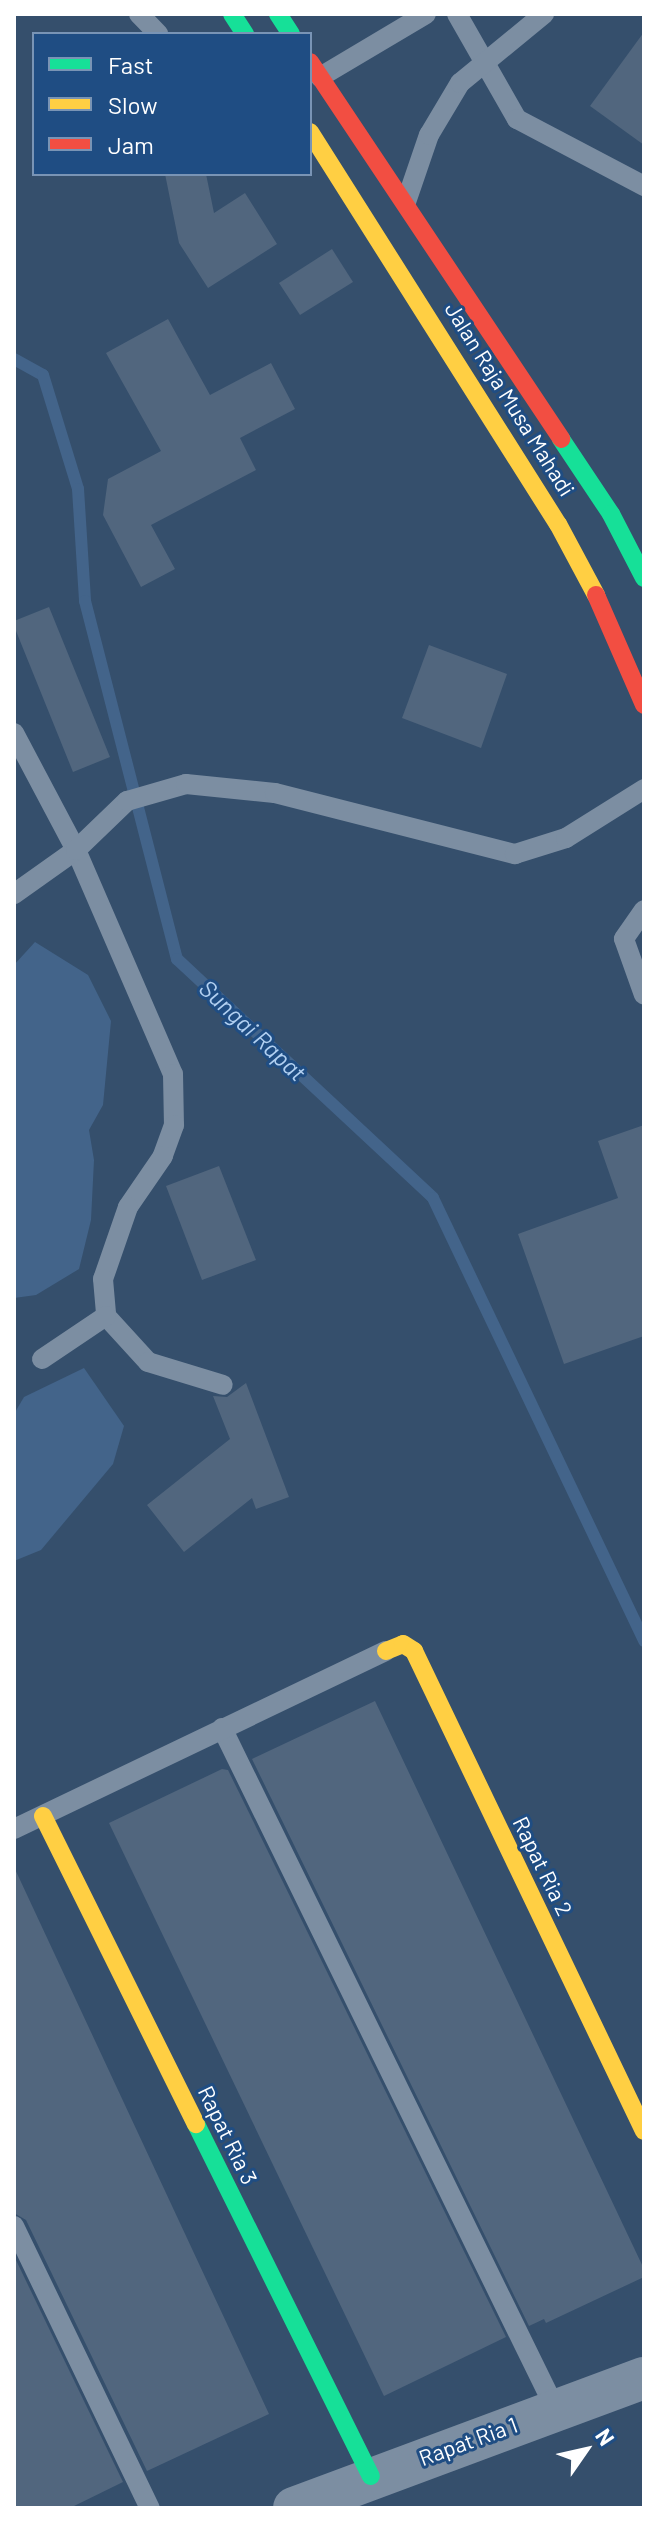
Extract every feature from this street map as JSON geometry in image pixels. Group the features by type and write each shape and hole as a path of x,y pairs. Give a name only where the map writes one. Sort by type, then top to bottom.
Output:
{"street":[{"path":"278,14 290,32"},
{"name":"Jalan Raja Musa Mahadi","path":"315,70 611,514 644,578"},
{"name":"Jalan Raja Musa Mahadi","path":"312,135 558,524 603,607 644,705"},
{"name":"Rapat Ria 2","path":"386,1651 403,1644 414,1651 644,2131"},
{"name":"Rapat Ria 3","path":"43,1816 371,2476"},
{"name":"Rapat Ria 1","path":"294,2508 371,2476 644,2378"}],"lane":[{"path":"139,14 156,32"},
{"path":"315,70 426,14"},
{"path":"457,14 487,59 517,119 644,186"},
{"path":"406,203 429,135 460,83 544,14"},
{"path":"14,733 76,850 173,1074 174,1125 163,1156 128,1207 103,1279 106,1316 148,1362 223,1385"},
{"path":"14,894 76,850 127,801 186,784 275,793 515,854 566,838 644,789"},
{"path":"644,910 624,939 644,995"},
{"path":"42,1359 106,1316"},
{"path":"14,1829 386,1651"},
{"path":"222,1728 556,2410"},
{"path":"14,2226 150,2508"}],"water":[{"path":"35,942 88,975 111,1021 103,1105 89,1130 94,1160 91,1220 79,1269 36,1295 14,1298 14,965"},
{"path":"84,1368 124,1426 113,1464 41,1550 14,1561 14,1414 24,1397"}],"building":[{"path":"644,32 644,145 590,106"},
{"path":"165,176 206,176 214,213 245,193 277,244 208,288 179,243"},
{"path":"332,249 353,282 300,315 279,283"},
{"path":"168,319 210,395 271,363 295,409 240,438 256,470 151,525 175,569 141,587 103,515 108,479 161,451 106,353"},
{"path":"49,607 110,757 73,772 14,626 14,621"},
{"path":"429,645 507,674 481,748 402,718"},
{"path":"644,1125 644,1336 564,1364 518,1234 618,1198 598,1141"},
{"path":"219,1166 256,1260 202,1280 166,1186"},
{"path":"246,1383 289,1497 256,1509 252,1498 184,1552 147,1505 230,1439 213,1396 227,1397"},
{"path":"375,1701 644,2269 644,2277 546,2323 544,2319 529,2326 252,1759"},
{"path":"222,1769 228,1770 506,2337 384,2396 109,1823"},
{"path":"14,1867 269,2414 147,2471 26,2220 14,2213"},
{"path":"14,2256 123,2482 70,2508 14,2508"}],"waterway":[{"name":"Sungai Rapat","path":"14,359 43,375 78,489 85,601 177,959 433,1198 644,1641"}],"traffic: fast":[{"path":"232,14 244,32"},
{"path":"278,14 290,32"},
{"path":"561,439 611,514 644,578"},
{"path":"196,2124 371,2476"}],"traffic: slow":[{"path":"312,135 558,524 596,595"},
{"path":"386,1651 403,1644 414,1651 644,2131"},
{"path":"43,1816 196,2124"}],"traffic: jam":[{"path":"312,65 561,439"},
{"path":"596,595 644,705"}]}
